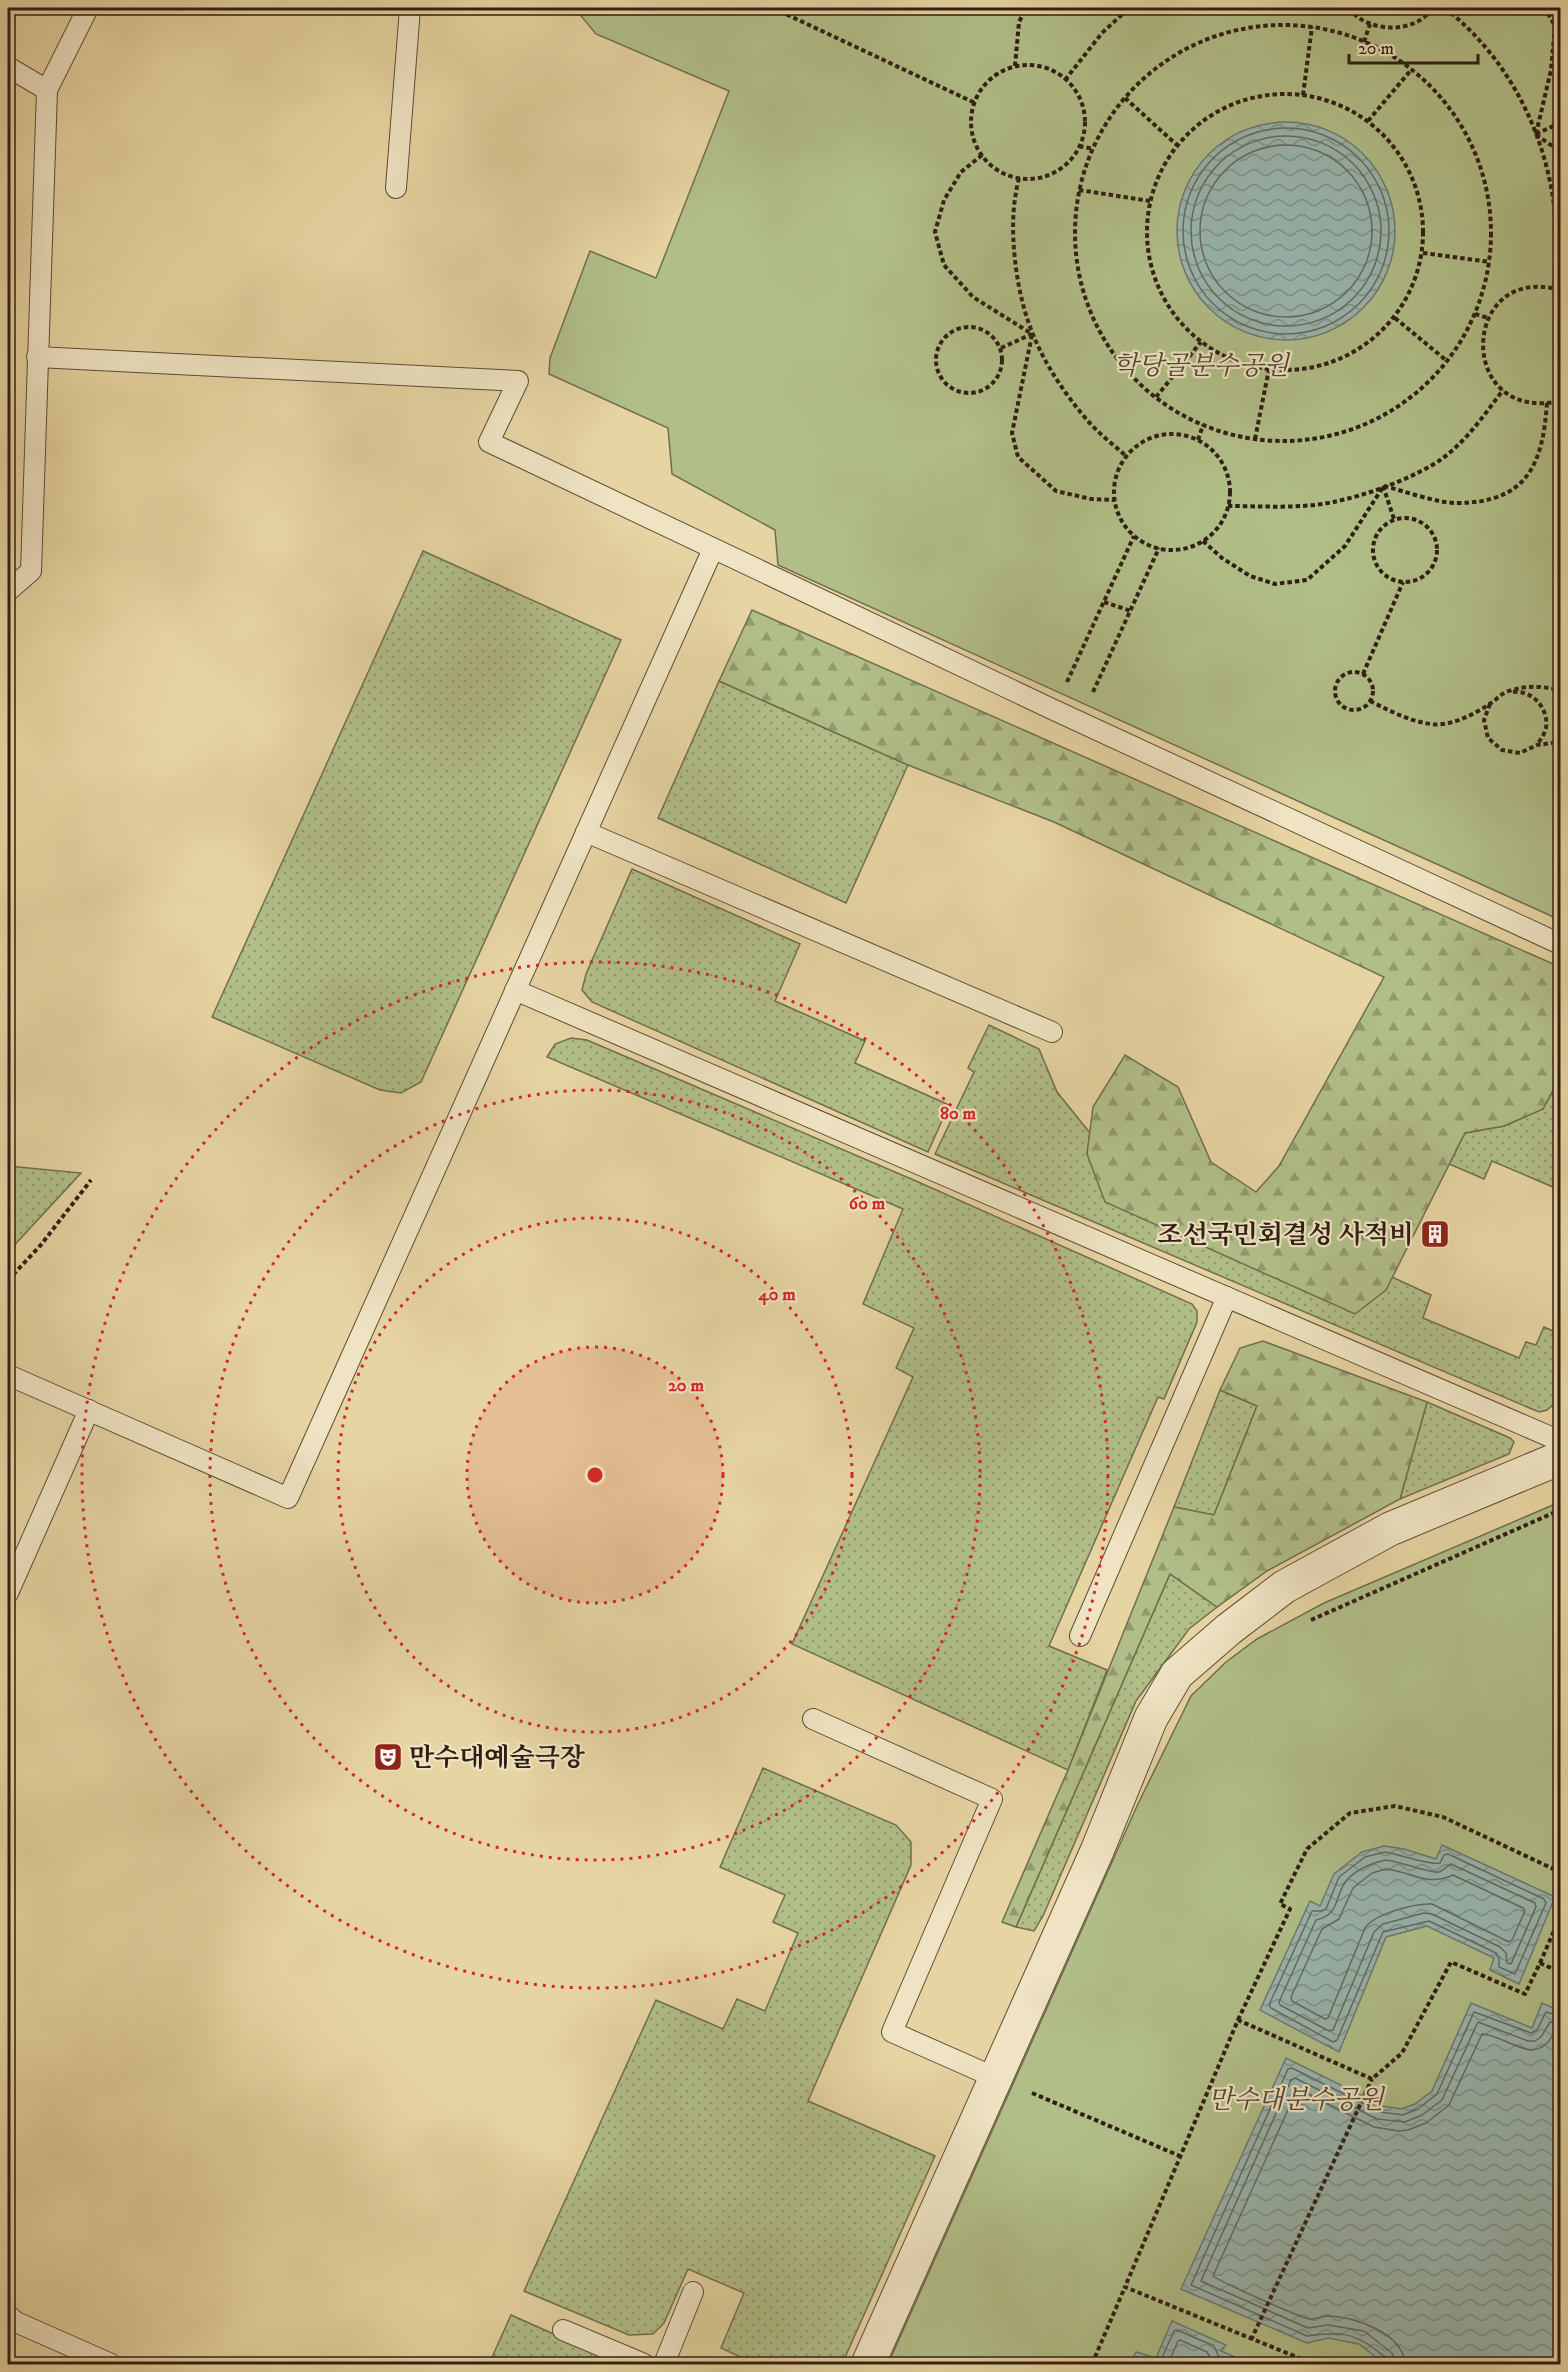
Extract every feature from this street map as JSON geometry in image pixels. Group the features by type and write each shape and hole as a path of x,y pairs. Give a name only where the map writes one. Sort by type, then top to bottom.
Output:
{"street":[{"path":"868,2364 1097,1851 1150,1718 1178,1674 1229,1629 1284,1587 1390,1529 1560,1458"}],"lane":[{"path":"8,591 31,571 47,90 88,8"},
{"path":"396,188 410,8"},
{"path":"8,67 47,90"},
{"path":"37,357 518,381 489,442 1079,722 1560,944"},
{"path":"8,1374 288,1498 713,549"},
{"path":"586,832 1052,1032"},
{"path":"515,990 1560,1441"},
{"path":"1080,1636 1227,1297"},
{"path":"8,1593 89,1410"},
{"path":"813,1719 992,1799 892,2032 996,2078"},
{"path":"664,2364 693,2292"},
{"path":"8,2315 16,2322 111,2364"},
{"path":"563,2330 644,2364"}],"path":[{"path":"773,8 975,103"},
{"path":"1015,66 1019,22 1026,8"},
{"path":"1065,80 1102,33 1129,8"},
{"path":"1349,8 1370,24 1391,28 1412,23 1432,8"},
{"path":"1445,8 1463,22 1498,60 1522,99 1536,134 1553,197 1558,244 1554,288"},
{"path":"1536,134 1551,70 1555,26 1545,8"},
{"path":"1364,42 1370,24"},
{"path":"1282,26 1312,27 1364,42 1389,54 1411,70 1449,108 1476,156 1490,208 1492,235 1490,262 1475,314 1463,338 1447,361 1409,399 1386,414 1362,425 1336,434 1282,441 1228,434 1203,425 1178,412 1136,380 1104,339 1083,292 1075,241 1079,190 1093,149 1109,118 1145,77 1195,45 1223,34 1252,28 1282,26"},
{"path":"1303,94 1312,27"},
{"path":"1038,65 1059,73 1075,88 1084,109 1084,131 1077,152 1062,168 1041,178 1019,178 998,170 982,155 972,135 972,113 979,92 995,75 1015,66 1038,65"},
{"path":"1368,121 1411,70"},
{"path":"1303,94 1326,99 1348,108 1368,121 1387,138 1402,158 1414,180 1425,228 1423,253 1417,276 1395,318 1369,342 1339,360 1316,367 1292,370 1269,369 1245,364 1222,355 1201,342 1182,324 1166,303 1155,279 1148,244 1150,201 1160,171 1177,145 1193,128 1212,114 1255,96 1303,94"},
{"path":"1125,98 1177,145"},
{"path":"1536,134 1560,123"},
{"path":"1536,134 1560,151"},
{"path":"1079,146 1093,149"},
{"path":"982,155 961,172 944,201 935,232 944,265 973,297 1032,334"},
{"path":"1019,178 1013,200 1013,239 1018,287 1036,346 1055,378 1088,421 1127,457"},
{"path":"1079,190 1150,201"},
{"path":"1423,253 1490,262"},
{"path":"1560,290 1545,286 1522,289 1502,300 1488,318 1481,340 1484,363 1495,383 1503,390 1514,398 1536,404 1560,401"},
{"path":"1475,314 1488,318"},
{"path":"1395,318 1447,361"},
{"path":"970,327 983,330 994,337 1001,348 1003,361 1000,374 992,385 981,392 955,391 944,384 937,372 935,359 938,346 946,335 957,329 970,327"},
{"path":"1001,348 1032,334"},
{"path":"1032,334 1012,433 1018,457 1056,491 1091,499 1115,500"},
{"path":"1156,397 1201,342"},
{"path":"1255,439 1269,369"},
{"path":"1228,506 1281,506 1332,502 1400,481 1442,458 1476,427 1503,390"},
{"path":"1383,486 1454,503 1487,500 1514,491 1535,467 1545,432 1547,402"},
{"path":"1198,440 1203,425"},
{"path":"1176,434 1198,440 1216,454 1228,473 1231,496 1225,518 1211,536 1191,548 1168,551 1146,545 1129,531 1117,512 1113,489 1120,466 1134,449 1153,437 1176,434"},
{"path":"1383,486 1394,519"},
{"path":"1202,541 1222,558 1250,576 1275,584 1307,580 1345,546 1383,486"},
{"path":"1406,517 1419,521 1429,528 1435,539 1437,551 1434,564 1426,574 1415,580 1403,582 1390,579 1380,571 1374,560 1372,548 1375,536 1383,525 1394,519 1406,517"},
{"path":"1054,710 1134,536"},
{"path":"1079,722 1159,548"},
{"path":"1363,674 1403,582"},
{"path":"1104,602 1131,611"},
{"path":"1348,672 1363,674 1373,685 1370,701 1359,710 1344,708 1335,696 1337,681 1348,672"},
{"path":"1370,701 1406,719 1433,725 1463,719 1491,703 1503,693 1523,687 1539,686 1560,690"},
{"path":"1503,693 1521,691 1536,699 1546,713 1546,730 1537,745"},
{"path":"1491,703 1484,720 1488,738 1502,750 1520,753 1537,745 1560,742"},
{"path":"8,1280 40,1246 91,1179"},
{"path":"1304,1624 1560,1510"},
{"path":"1092,2364 1238,2020 1290,1909 1280,1904 1307,1849 1350,1813 1395,1806 1443,1817 1560,1872"},
{"path":"1251,2340 1372,2079 1402,2054 1451,1962 1525,1994 1560,1917"},
{"path":"1540,1963 1560,1972"},
{"path":"1238,2020 1372,2079"},
{"path":"1035,2082 1030,2093 1180,2156"},
{"path":"1125,2287 1304,2360 1336,2359 1345,2364"}],"green space":[{"name":"학당골분수공원","path":"576,8 1560,8 1560,920 778,565 775,530 672,474 668,428 549,374 550,358 590,251 656,278 729,91 596,34"},
{"path":"423,551 621,640 421,1082 401,1093 380,1090 212,1017"},
{"path":"752,610 1560,967 1560,1077 1543,1109 1504,1126 1465,1133 1386,1290 1355,1314 1105,1202 1087,1154 1093,1107 1125,1055 1178,1087 1211,1162 1256,1192 1279,1166 1384,977 1054,822 908,765 719,681"},
{"path":"719,681 908,765 846,903 658,818"},
{"path":"632,869 800,944 775,1001 865,1041 855,1063 949,1105 928,1152 592,1002 582,990 586,974"},
{"path":"989,1025 1039,1049 1057,1092 1090,1133 1087,1154 1386,1290 1392,1277 1431,1295 1423,1318 1519,1358 1526,1342 1536,1345 1544,1327 1560,1334 1560,1399 1547,1410 1539,1412 935,1154 974,1072 968,1068"},
{"path":"571,1038 587,1040 916,1181 1192,1304 1197,1311 1197,1322 1164,1399 1158,1397 1049,1646 1107,1670 1068,1770 792,1644 913,1377 896,1368 914,1328 863,1304 903,1209 547,1057 555,1044"},
{"path":"1560,1077 1560,1190 1492,1161 1484,1179 1449,1164 1465,1133 1504,1126 1543,1109"},
{"path":"8,1166 81,1173 8,1252"},
{"path":"1263,1341 1427,1402 1400,1499 1267,1571 1217,1607 1170,1574 1016,1927 1002,1922 1068,1770 1174,1507 1214,1515 1257,1406 1220,1390 1240,1348"},
{"path":"1220,1390 1257,1406 1214,1515 1174,1507"},
{"path":"1427,1402 1510,1438 1514,1442 1509,1454 1400,1499"},
{"name":"만수대분수공원","path":"1560,1502 1560,2364 888,2364 1137,1806 1191,1696 1226,1662 1257,1639 1324,1603"},
{"path":"1170,1574 1217,1607 1189,1629 1136,1701 1043,1916 1034,1931 1016,1927"},
{"path":"763,1768 896,1825 911,1842 911,1865 808,2101 935,2156 842,2364 755,2364 721,2348 744,2293 688,2269 664,2323 653,2334 629,2335 524,2291 656,2000 723,2029 737,1999 765,2011 798,1933 773,1922 785,1895 720,1867"},
{"path":"511,2315 605,2357 616,2364 489,2364"}],"water":[{"path":"1286,122 1307,124 1328,131 1363,154 1386,189 1393,210 1395,231 1393,252 1386,273 1363,308 1328,331 1307,338 1286,340 1265,338 1244,331 1209,308 1186,273 1179,252 1177,231 1179,210 1186,189 1209,154 1244,131 1265,124"},
{"path":"1442,1845 1555,1897 1519,1984 1490,1970 1494,1958 1427,1926 1386,1937 1339,2052 1260,2010 1310,1901 1320,1906 1334,1874 1362,1852 1384,1846 1404,1849 1436,1859"},
{"path":"1471,2003 1532,2028 1542,2003 1560,2011 1560,2364 1385,2364 1359,2344 1328,2338 1307,2343 1181,2289 1286,2058 1383,2106 1401,2109 1415,2104 1432,2091"},
{"path":"1172,2321 1226,2345 1221,2351 1251,2364 1130,2364 1136,2352 1156,2358"}],"place":[{"name":"조선국민회결성 사적비","path":"1435,1234"},
{"name":"만수대예술극장","path":"388,1757"}]}
